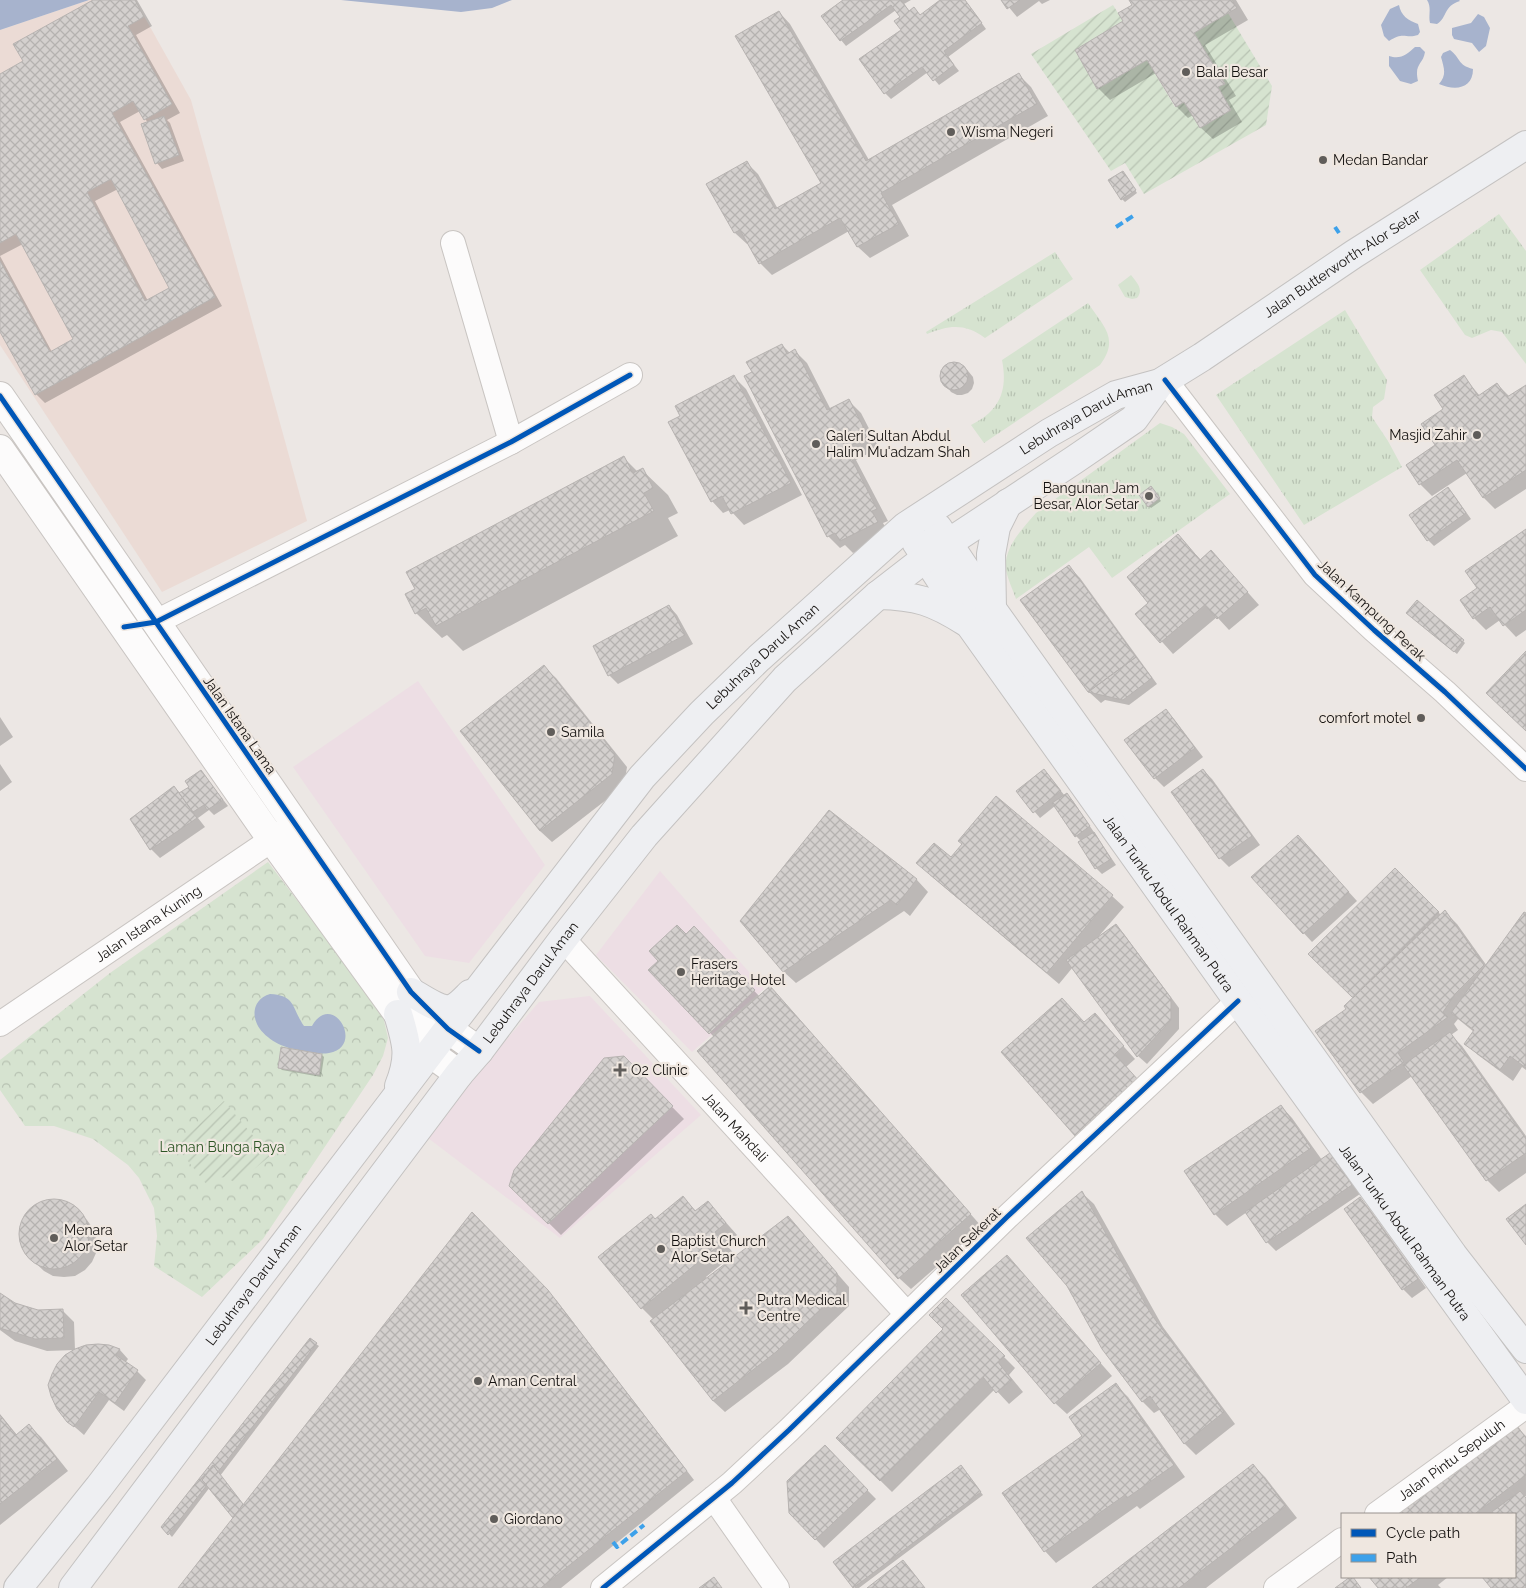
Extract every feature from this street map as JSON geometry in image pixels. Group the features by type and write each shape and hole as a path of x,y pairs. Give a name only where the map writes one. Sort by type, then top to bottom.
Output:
{"main road":[{"name":"Jalan Butterworth-Alor Setar","path":"1162,382 1354,254 1526,145"},
{"name":"Lebuhraya Darul Aman","path":"73,1588 459,1074 479,1052 563,939 644,836 784,679 878,595 937,550 1134,419 1162,382"},
{"name":"Lebuhraya Darul Aman","path":"18,1588 99,1487 642,777 696,720 766,651 917,519 1049,432 1108,399 1162,382"},
{"path":"992,610 991,554 996,528 1008,503"},
{"name":"Jalan Tunku Abdul Rahman Putra","path":"917,519 937,550 970,625 1526,1400"},
{"name":"Jalan Tunku Abdul Rahman Putra","path":"937,550 992,610 1449,1249 1526,1350"},
{"path":"878,595 917,598 944,608 970,625"},
{"path":"394,1099 405,1071 408,1055 405,1037 405,1003 442,1010 451,1009 463,1001 502,960"}],"street":[{"path":"453,243 512,442"},
{"path":"124,628 156,622 512,442 630,375"},
{"name":"Jalan Kampung Perak","path":"1162,382 1315,574 1374,630 1445,692 1526,769"},
{"name":"Jalan Istana Lama","path":"0,396 295,824 405,1003 430,1053 459,1074"},
{"name":"Jalan Istana Lama","path":"0,449 272,840 405,1003 448,1029 479,1052"},
{"name":"Jalan Istana Kuning","path":"0,1024 295,824"},
{"name":"Jalan Mahdali","path":"563,939 907,1314"},
{"name":"Jalan Sekerat","path":"603,1588 714,1498 789,1430 1007,1217 1238,1001"},
{"name":"Jalan Pintu Sepuluh","path":"1378,1513 1526,1406"},
{"path":"714,1498 778,1588"},
{"path":"1276,1588 1341,1541"}],"shaded area":[{"path":"89,0 135,0 191,100 307,521 162,592 0,345 0,30"},
{"path":"418,681 545,865 469,963 425,956 293,767"},
{"name":"Frasers Heritage Hotel","path":"660,871 764,989 692,1052 596,955"},
{"path":"590,996 701,1115 560,1238 424,1135 539,1002"}],"green space":[{"path":"1113,5 1123,21 1075,50 1097,88 1147,60 1175,107 1184,102 1200,128 1231,110 1218,87 1225,83 1194,33 1228,13 1272,86 1266,125 1144,194 1125,163 1111,171 1031,54"},
{"path":"1499,214 1526,251 1526,364 1502,332 1491,330 1472,338 1465,335 1420,270"},
{"path":"1055,252 1073,279 985,338 971,330 957,327 950,327 927,334 926,332"},
{"path":"1131,275 1140,289 1137,298 1132,299 1125,297 1118,285"},
{"path":"1088,303 1104,326 1109,340 1106,356 1100,365 984,443 971,425 989,413 1000,398 1004,381 1002,360"},
{"path":"1345,310 1387,380 1384,399 1373,407 1372,417 1402,467 1304,525 1216,395"},
{"path":"1160,423 1184,434 1230,494 1112,578 1089,547 1016,599 1007,574 1006,562 1011,546 1025,525 1036,513"},
{"path":"268,862 382,1012 388,1038 383,1056 373,1075 263,1239 202,1297 154,1266 157,1236 154,1208 139,1178 128,1165 93,1139 54,1126 25,1126 0,1090 0,1060 110,973"},
{"name":"Laman Bunga Raya","path":"224,1101 270,1156 236,1184 229,1179 221,1177 214,1179 207,1185 176,1146"}],"water":[{"path":"0,0 89,0 0,30"},
{"path":"341,0 512,0 492,8 461,12"},
{"path":"1427,0 1460,1 1448,9 1437,24 1430,23"},
{"path":"1399,5 1405,17 1418,24 1420,32 1418,35 1398,36 1389,41 1384,36 1381,25 1390,9"},
{"path":"1478,14 1484,17 1490,28 1486,46 1479,52 1472,43 1454,39 1452,35 1452,28 1471,23"},
{"path":"1415,47 1420,47 1425,52 1417,71 1418,81 1411,84 1400,81 1389,66 1389,56 1400,57"},
{"path":"1450,50 1464,65 1473,69 1470,81 1462,87 1457,88 1439,84 1444,74 1441,57 1443,53"},
{"path":"270,994 285,997 289,1000 304,1026 312,1026 320,1017 328,1014 336,1017 342,1023 345,1041 340,1048 329,1053 320,1054 289,1048 273,1041 263,1033 255,1019 255,1010 258,1002"}],"building":[{"path":"93,0 135,0 144,17 128,26 172,104 144,120 133,101 112,113 215,297 35,395 0,332 0,261 50,352 73,339 16,234 0,243 0,74 23,61 13,44","holes":["111,179 169,288 145,301 87,192"]},
{"path":"843,0 901,0 909,11 914,7 920,15 940,0 965,0 982,23 944,51 954,65 933,81 922,67 884,94 859,59 901,30 894,21 900,17 891,5 840,41 821,16"},
{"path":"1001,0 1020,0 1007,9"},
{"name":"Balai Besar","path":"1129,0 1232,0 1237,8 1194,33 1225,84 1218,87 1231,110 1200,128 1184,102 1176,107 1147,60 1097,89 1075,50 1123,21 1118,13 1132,5"},
{"name":"Wisma Negeri","path":"779,11 866,161 1019,73 1037,104 881,193 899,224 857,247 840,218 759,264 740,230 734,233 706,184 747,161 775,209 821,183 735,36"},
{"path":"164,116 179,155 155,164 141,124"},
{"path":"1123,171 1136,190 1121,200 1108,180"},
{"name":"Galeri Sultan Abdul Halim Mu'adzam Shah","path":"782,344 787,354 795,349 827,410 849,399 868,436 846,448 877,509 872,511 878,522 840,541 835,533 827,537 744,376 752,372 746,362"},
{"path":"954,362 964,366 968,376 964,386 954,390 944,386 940,376 944,366"},
{"path":"734,375 791,483 731,514 722,496 711,502 668,422 680,416 675,406"},
{"name":"Masjid Zahir","path":"1464,375 1478,396 1497,383 1507,397 1526,385 1526,470 1483,498 1457,460 1419,485 1406,465 1435,445 1421,424 1443,409 1434,395"},
{"path":"624,456 633,473 643,468 653,488 644,493 654,511 436,626 426,608 415,614 405,594 415,589 406,572"},
{"name":"Bangunan Jam Besar, Alor Setar","path":"1151,486 1160,498 1148,507 1139,495"},
{"path":"1448,487 1466,513 1427,541 1409,515"},
{"path":"1526,529 1526,610 1503,626 1490,607 1473,619 1460,600 1477,588 1465,571"},
{"path":"1178,534 1200,560 1211,550 1248,592 1217,619 1205,605 1160,643 1135,614 1148,603 1127,577"},
{"path":"1069,565 1136,657 1088,692 1020,600"},
{"path":"1417,600 1464,640 1454,652 1406,613"},
{"path":"669,605 685,635 608,676 593,646"},
{"path":"1526,651 1526,731 1486,693"},
{"path":"1136,657 1152,678 1123,700 1088,692"},
{"path":"544,665 615,754 612,774 540,831 460,731"},
{"path":"1166,709 1195,748 1154,779 1124,740"},
{"path":"1044,769 1061,791 1033,813 1016,791"},
{"path":"1203,769 1252,836 1219,859 1171,792"},
{"path":"201,770 223,800 207,810 204,805 193,812 179,793 189,787 185,781"},
{"path":"174,786 197,818 150,850 130,819"},
{"path":"1067,793 1090,826 1075,837 1052,803"},
{"path":"996,796 1113,895 1047,973 916,863 934,843 951,857 962,844 958,841"},
{"path":"829,810 917,879 897,905 891,900 783,972 740,921"},
{"path":"1094,832 1111,859 1095,869 1078,842"},
{"path":"1298,835 1349,892 1303,934 1251,877"},
{"path":"1395,868 1439,912 1353,998 1308,954"},
{"path":"1445,910 1484,965 1456,993 1443,1012 1448,1017 1398,1053 1404,1062 1360,1093 1315,1031 1346,1009 1344,1006"},
{"path":"1524,912 1526,913 1526,1068 1510,1056 1500,1070 1464,1044 1474,1030 1451,1013"},
{"path":"1116,924 1171,998 1171,1020 1137,1057 1066,960"},
{"path":"677,925 686,934 694,926 755,990 709,1034 648,970 658,961 649,951"},
{"path":"770,986 971,1214 898,1279 697,1051"},
{"path":"1062,998 1084,1022 1095,1013 1124,1046 1115,1054 1139,1081 1076,1137 1001,1052"},
{"path":"1450,1032 1526,1139 1526,1153 1486,1181 1403,1065"},
{"path":"281,1047 322,1054 319,1075 278,1068"},
{"path":"624,1056 673,1106 548,1224 509,1186 514,1170 604,1058"},
{"path":"1281,1105 1311,1148 1214,1215 1184,1171"},
{"path":"1330,1153 1352,1185 1266,1243 1245,1212"},
{"path":"1082,1191 1151,1314 1224,1412 1184,1444 1150,1396 1142,1402 1102,1349 1067,1286 1026,1238"},
{"name":"Baptist Church Alor Setar","path":"683,1196 695,1211 708,1201 726,1223 715,1232 723,1242 641,1309 598,1257 651,1214 655,1219"},
{"path":"1360,1197 1418,1279 1402,1290 1344,1209"},
{"name":"Menara Alor Setar","path":"54,1199 67,1202 79,1209 86,1221 89,1234 86,1247 79,1259 67,1266 54,1269 41,1266 29,1259 22,1247 19,1234 22,1221 29,1209 41,1202"},
{"path":"1526,1204 1526,1245 1506,1219"},
{"name":"Aman Central","path":"472,1212 548,1290 687,1471 541,1588 178,1588"},
{"name":"Putra Medical Centre","path":"788,1216 837,1273 837,1294 776,1352 713,1401 650,1321"},
{"path":"1007,1255 1101,1363 1054,1404 961,1295"},
{"path":"0,1293 15,1303 38,1310 63,1309 64,1338 35,1339 0,1328"},
{"path":"946,1298 1005,1356 998,1362 1012,1380 996,1393 983,1377 880,1481 836,1438 943,1329 929,1315"},
{"path":"310,1338 317,1343 218,1472 213,1465 202,1480 207,1485 168,1535 161,1527"},
{"path":"98,1344 120,1349 116,1355 138,1370 115,1403 99,1392 74,1427 67,1422 57,1409 48,1385 57,1364 65,1355 86,1345"},
{"path":"1116,1383 1174,1465 1127,1498 1125,1495 1044,1552 1002,1493 1082,1436 1069,1417"},
{"path":"0,1415 16,1435 29,1424 57,1459 0,1504"},
{"path":"1515,1423 1526,1438 1526,1475 1476,1513 1397,1513"},
{"path":"825,1445 868,1490 815,1540 789,1513 787,1481"},
{"path":"1253,1464 1286,1506 1179,1588 1092,1588"},
{"path":"213,1465 243,1504 233,1518 202,1480"},
{"path":"961,1465 981,1492 853,1588 833,1562"},
{"path":"1520,1491 1526,1498 1526,1588 1491,1588 1483,1578 1516,1578 1516,1513 1490,1513"},
{"path":"903,1560 925,1588 867,1588"},
{"path":"714,1577 722,1588 699,1588"},
{"path":"1349,1578 1354,1578 1361,1588 1335,1588"},
{"path":"1370,1578 1420,1578 1406,1588 1378,1588"}],"marked path":[{"path":"1116,227 1133,216"},
{"path":"1335,227 1339,233"},
{"path":"613,1542 617,1547 644,1525"}],"cycle path":[{"path":"124,627 156,622 511,442 630,375"},
{"path":"1165,380 1315,575 1445,692 1526,769"},
{"path":"0,396 411,992 448,1029 479,1051"},
{"path":"603,1588 732,1483 789,1430 1007,1217 1238,1001"}],"place":[{"name":"Balai Besar","path":"1186,72"},
{"name":"Wisma Negeri","path":"951,132"},
{"name":"Medan Bandar","path":"1323,160"},
{"name":"Masjid Zahir","path":"1477,435"},
{"name":"Galeri Sultan Abdul Halim Mu'adzam Shah","path":"816,444"},
{"name":"Bangunan Jam Besar, Alor Setar","path":"1149,496"},
{"name":"comfort motel","path":"1421,718"},
{"name":"Samila","path":"551,732"},
{"name":"Frasers Heritage Hotel","path":"681,972"},
{"name":"O2 Clinic","path":"620,1070"},
{"name":"Menara Alor Setar","path":"54,1238"},
{"name":"Baptist Church Alor Setar","path":"661,1249"},
{"name":"Putra Medical Centre","path":"746,1308"},
{"name":"Aman Central","path":"478,1381"},
{"name":"Giordano","path":"494,1519"}]}
